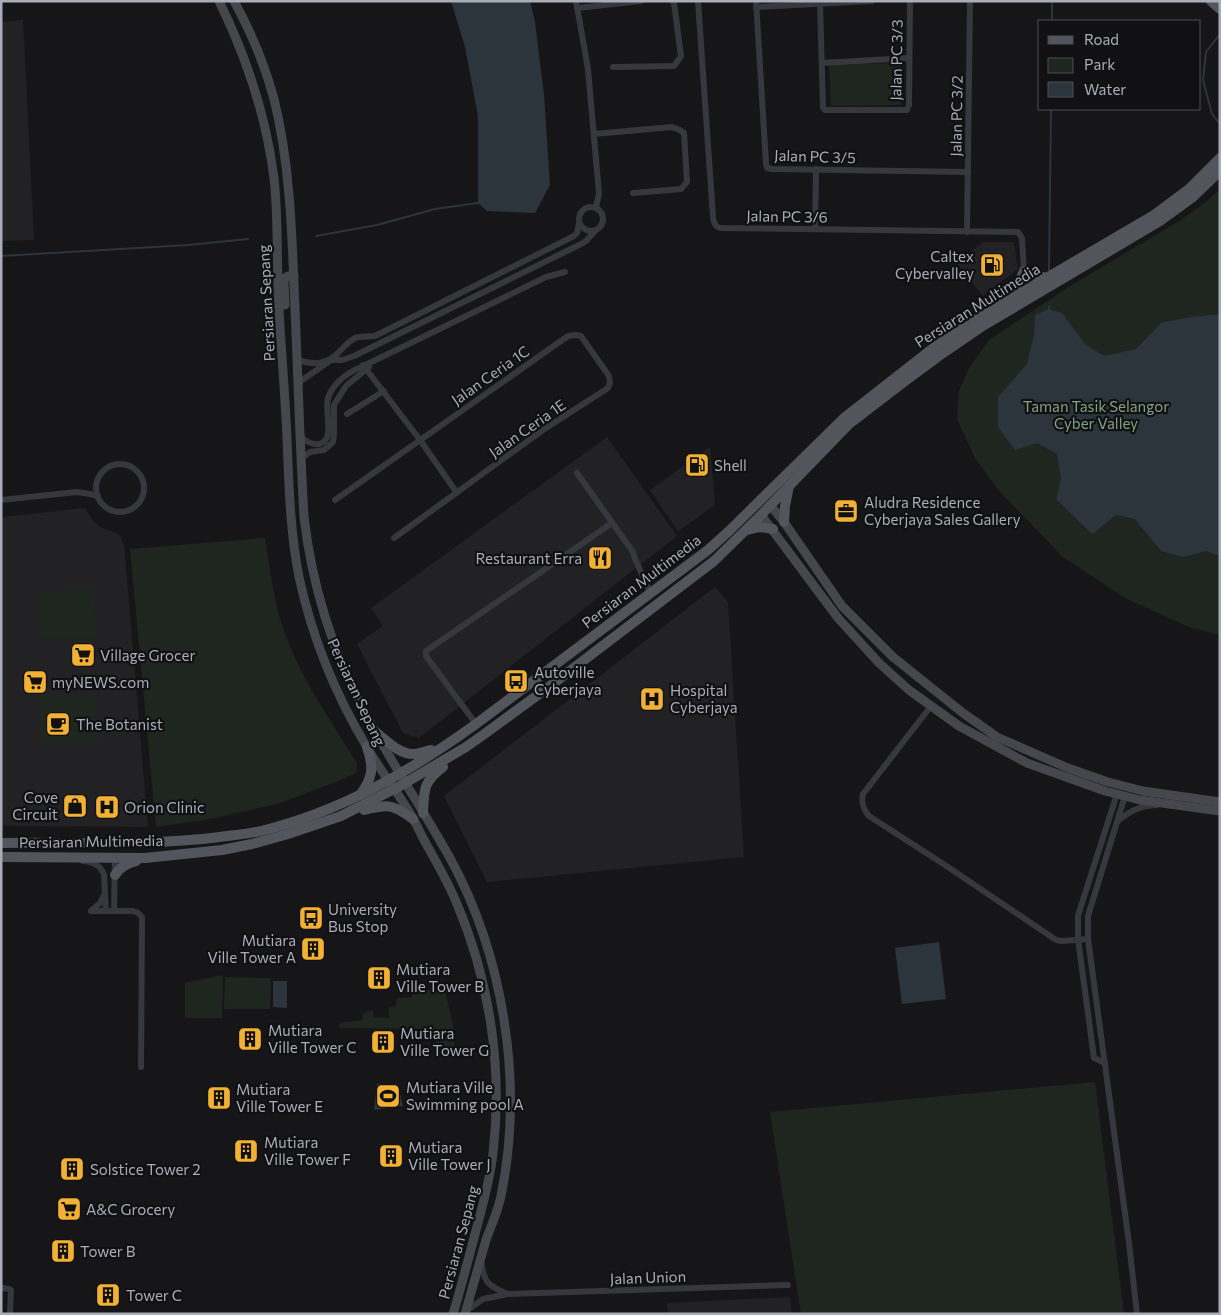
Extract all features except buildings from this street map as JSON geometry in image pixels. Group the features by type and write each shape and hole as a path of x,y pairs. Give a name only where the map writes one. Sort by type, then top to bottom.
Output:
{"main road":[{"path":"1211,1 1220,9"},
{"name":"Persiaran Multimedia","path":"1,844 165,842 260,831 310,817 388,781 442,749 708,550 824,437 859,406 936,346 1012,298 1034,290 1047,278 1154,215 1189,189 1220,158"},
{"name":"Persiaran Multimedia","path":"1,858 144,858 222,850 288,834 341,816 405,784 466,747 714,560 850,424 904,381 1034,290 1160,221 1193,197 1220,171"},
{"path":"1012,298 1024,271 1047,278"},
{"path":"784,522 785,506 790,485"},
{"path":"746,530 760,527 773,529"},
{"path":"377,733 395,748 407,753 417,754 442,749"},
{"path":"359,796 369,781 371,772 372,764 367,747"},
{"path":"423,813 425,789 430,777 466,747"},
{"path":"341,816 381,805 392,806 413,819"},
{"path":"70,843 84,848 111,849 114,851 115,859"},
{"path":"115,875 124,865 144,858"}],"street":[{"name":"Persiaran Sepang","path":"219,1 234,32 251,76 267,134 274,180 288,485 293,535 305,603 328,670 350,717 413,819 458,905 484,989 489,1013 496,1066 496,1119 493,1154 482,1209 453,1314"},
{"name":"Persiaran Sepang","path":"234,1 247,26 265,70 281,132 288,178 304,517 307,542 320,600 342,664 364,711 399,774 450,858 464,888 487,946 494,970 505,1028 510,1087 507,1155 500,1197 465,1312"},
{"path":"596,207 599,194 588,69 577,5 641,1"},
{"path":"613,67 674,66 681,56 674,2 672,1"},
{"name":"Jalan PC 3/6","path":"698,1 714,224 720,228 1018,232 1022,238 1024,271 1034,290"},
{"path":"756,4 820,4 872,1"},
{"name":"Jalan PC 3/3","path":"820,4 823,108 825,110 906,110 909,105 910,1"},
{"name":"Jalan PC 3/2","path":"967,232 970,1"},
{"name":"Jalan PC 3/5","path":"756,4 767,168 968,172"},
{"path":"822,63 909,58"},
{"path":"594,134 672,127 684,133 687,182 684,186 681,189 633,193"},
{"path":"815,229 816,169"},
{"path":"297,360 309,364 330,360 342,360 354,356 581,244 602,225 604,219 602,212 596,207 589,207 583,210 579,216 577,233 574,236 375,336 364,336 354,339 346,344 330,360 298,383"},
{"path":"579,223 586,230 596,230"},
{"path":"301,437 315,444 322,444 327,440 327,404 329,395 340,379 546,277 565,272"},
{"path":"284,382 286,328 284,281 288,276 294,277"},
{"name":"Jalan Ceria 1C","path":"335,500 568,336 581,336 609,376 610,382"},
{"path":"364,367 384,391 457,493"},
{"path":"301,459 310,452 324,450 333,442 334,405 346,386 364,367"},
{"name":"Jalan Ceria 1E","path":"394,538 543,430 608,388 610,382"},
{"path":"347,414 384,391"},
{"path":"1,500 76,492 91,488 109,467 122,464 134,468 142,478 144,491 134,508 116,512 104,506 98,496 97,482"},
{"path":"577,473 633,552 634,559 651,594"},
{"path":"76,492 98,496"},
{"path":"770,505 784,522 842,606 893,657 963,713 997,737 1068,768 1108,782 1143,791 1220,802"},
{"path":"761,515 838,618 879,663 909,690 959,726 1027,764 1105,791 1140,800 1220,811"},
{"path":"476,724 426,656 426,651 612,523"},
{"path":"931,706 863,794 862,805 869,816 1056,940 1088,939"},
{"path":"1121,795 1118,821 1088,916 1088,939 1138,1314"},
{"path":"1105,1063 1094,1058 1078,939 1078,916 1121,795"},
{"path":"1118,821 1126,814 1144,806 1170,804"},
{"path":"72,858 98,865 103,870 106,911"},
{"path":"114,911 115,859"},
{"path":"105,889 100,904 91,911 133,911 142,917 141,1067"},
{"path":"114,891 119,903 128,911"},
{"path":"481,1257 483,1273 487,1282 493,1288 508,1294"},
{"name":"Jalan Union","path":"465,1312 484,1299 508,1294 788,1285"},
{"path":"1,1288 11,1290 10,1314"}],"shaded area":[{"path":"23,20 34,240 1,241 1,22"},
{"path":"983,242 1014,242 1018,269 983,296 956,263"},
{"name":"Autoville Cyberjaya","path":"607,437 677,536 419,738 403,733 357,644 383,626 371,608"},
{"path":"710,447 715,505 678,531 650,490"},
{"path":"85,508 93,521 102,528 120,536 124,544 148,827 1,826 1,517"},
{"name":"Hospital Cyberjaya","path":"715,587 728,602 744,857 487,882 444,796"},
{"path":"790,1297 792,1314 668,1314 667,1303"}],"green space":[{"path":"901,63 901,105 831,106 829,65"},
{"name":"Taman Tasik Selangor Cyber Valley","path":"1220,189 1220,635 1191,628 1125,598 1063,557 999,491 975,458 957,419 959,391 969,368 989,340 1075,283 1181,220"},
{"path":"265,538 276,604 282,625 297,661 315,696 357,763 356,773 280,803 211,819 156,827 130,549"},
{"path":"93,587 97,638 40,639 40,592"},
{"path":"40,695 96,695 99,745 39,744"},
{"path":"223,975 222,1018 185,1018 185,983"},
{"path":"225,977 271,978 270,1009 224,1009"},
{"path":"411,989 445,991 454,1029 454,1055 436,1054 435,1029 339,1028 340,1023 362,1020 364,1013 373,1010 373,1017 390,1018 388,1008 396,1006 397,998 412,997"},
{"path":"1095,1082 1124,1314 801,1314 770,1112"}],"water":[{"path":"451,1 530,1 535,22 544,95 550,185 535,213 487,211 478,203 478,116 465,47"},
{"path":"1049,309 1062,313 1085,344 1104,356 1136,349 1161,323 1220,314 1220,556 1206,551 1183,557 1161,551 1135,519 1116,515 1092,534 1056,499 1061,479 1057,454 1037,443 1015,450 998,427 998,397 1027,364 1034,335 1035,315"},
{"path":"939,942 946,999 902,1004 895,948"},
{"path":"273,981 287,981 287,1008 273,1007"},
{"name":"Mutiara Ville Swimming pool A","path":"377,1084 398,1085 403,1106 374,1110"}],"waterway":[{"path":"1052,1 1052,20"},
{"path":"1220,34 1206,52 1203,80 1212,114 1220,124"},
{"path":"1049,270 1051,110"},
{"path":"316,236 377,225 435,209 478,203"},
{"path":"1,256 188,245 248,239"}],"place":[{"name":"Caltex Cybervalley","path":"992,265"},
{"name":"Shell","path":"697,465"},
{"name":"Aludra Residence Cyberjaya Sales Gallery","path":"846,511"},
{"name":"Restaurant Erra","path":"600,558"},
{"name":"Village Grocer","path":"83,655"},
{"name":"Autoville Cyberjaya","path":"516,681"},
{"name":"myNEWS.com","path":"35,682"},
{"name":"Hospital Cyberjaya","path":"652,699"},
{"name":"The Botanist","path":"58,724"},
{"name":"Cove Circuit","path":"75,806"},
{"name":"Orion Clinic","path":"107,807"},
{"name":"University Bus Stop","path":"311,918"},
{"name":"Mutiara Ville Tower A","path":"313,949"},
{"name":"Mutiara Ville Tower B","path":"379,978"},
{"name":"Mutiara Ville Tower C","path":"250,1039"},
{"name":"Mutiara Ville Tower G","path":"383,1042"},
{"name":"Mutiara Ville Swimming pool A","path":"388,1096"},
{"name":"Mutiara Ville Tower E","path":"219,1098"},
{"name":"Mutiara Ville Tower F","path":"246,1151"},
{"name":"Mutiara Ville Tower J","path":"391,1156"},
{"name":"Solstice Tower 2","path":"72,1169"},
{"name":"A&C Grocery","path":"69,1209"},
{"name":"Tower B","path":"63,1251"},
{"name":"Tower C","path":"108,1295"}]}
